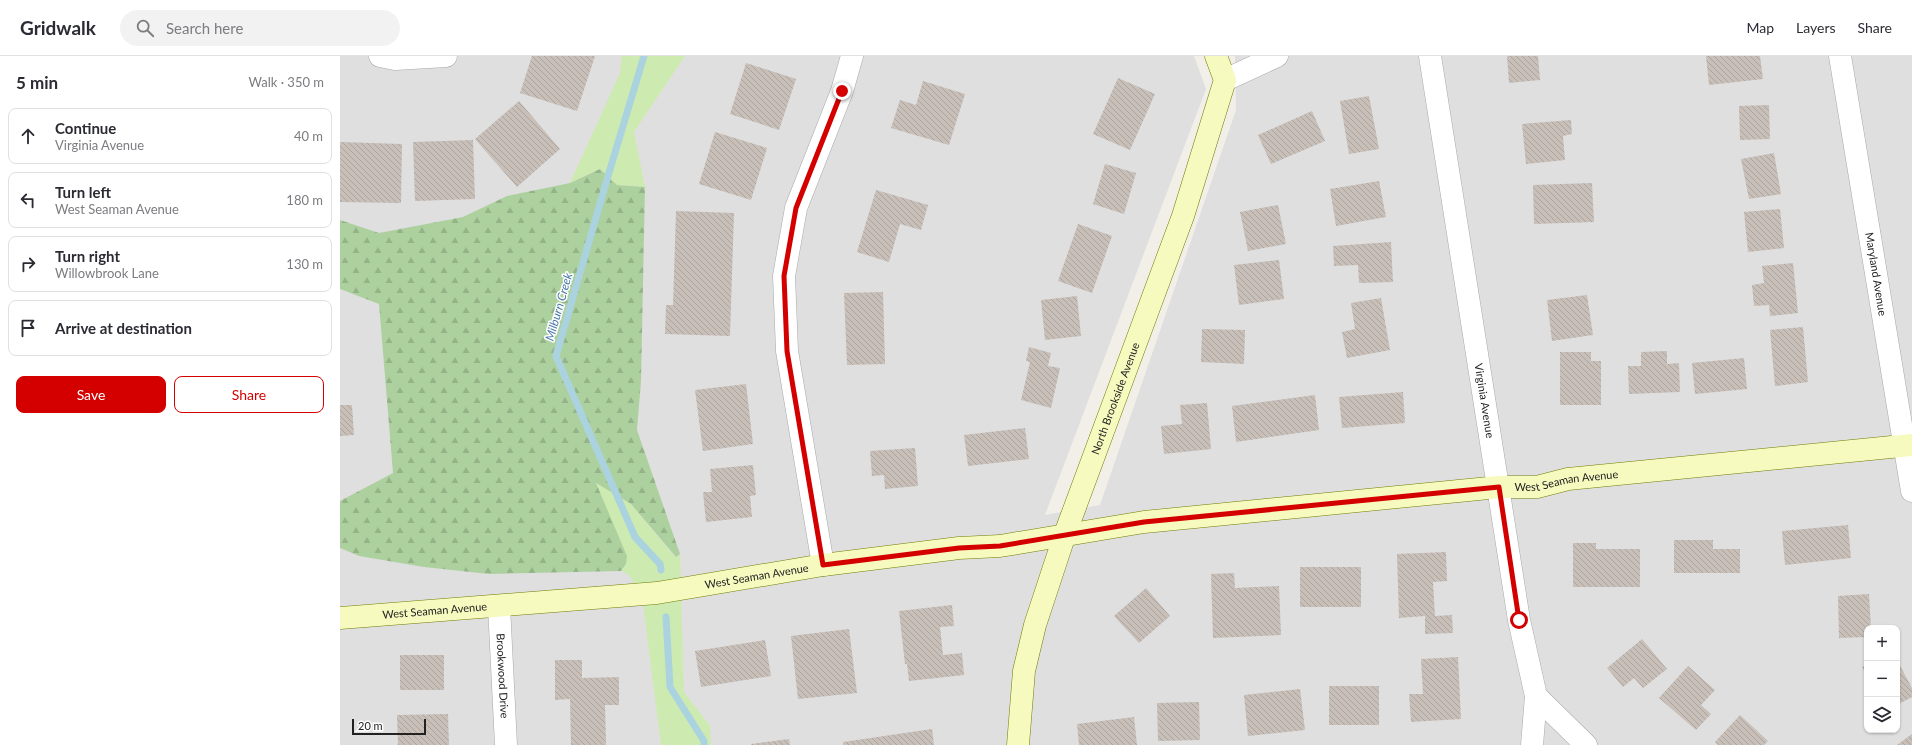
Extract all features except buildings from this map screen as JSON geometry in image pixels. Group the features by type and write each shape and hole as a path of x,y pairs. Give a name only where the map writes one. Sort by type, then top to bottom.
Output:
{"main road":[{"path":"1216,56 1225,80"},
{"name":"North Brookside Avenue","path":"1018,745 1024,671 1035,625 1065,534 1183,216 1225,80"},
{"name":"West Seaman Avenue","path":"340,618 657,593 823,565 959,548 1000,546 1144,522 1499,487 1537,487 1568,479 1908,445"}],"street":[{"path":"380,56 395,59 446,56"},
{"path":"823,565 787,351 784,276 796,208 842,91 852,56"},
{"path":"1225,80 1277,56"},
{"name":"Virginia Avenue","path":"1430,56 1519,620 1536,696 1532,745"},
{"name":"Maryland Avenue","path":"1840,56 1908,445 1912,491"},
{"name":"Brookwood Drive","path":"499,606 506,745"},
{"path":"1536,696 1586,745"}],"shaded area":[{"path":"340,56 1194,56 1206,89 1045,515 1100,505 1236,110 1235,56 1912,56 1912,745 340,745"}],"green space":[{"path":"622,56 685,56 634,132 645,187 617,185 600,169 570,183 620,73"},
{"path":"600,169 617,185 645,187 641,381 637,430 680,554 676,557 631,504 596,483 627,556 626,564 621,571 489,574 424,567 359,556 340,548 340,501 393,473 379,304 340,289 340,220 379,233 463,217 507,196 570,183"},
{"path":"596,483 631,504 675,557 680,554 684,692 710,726 711,745 661,745 643,604 629,575 621,571 626,564"}],"waterway":[{"name":"Milburn Creek","path":"644,56 556,356 635,537 660,564 661,570"},
{"name":"Milburn Creek","path":"666,617 670,687 704,741 704,745"}],"route":[{"path":"842,91 796,208 784,276 787,351 823,565 959,548 1000,546 1144,522 1499,487 1519,620"}]}
